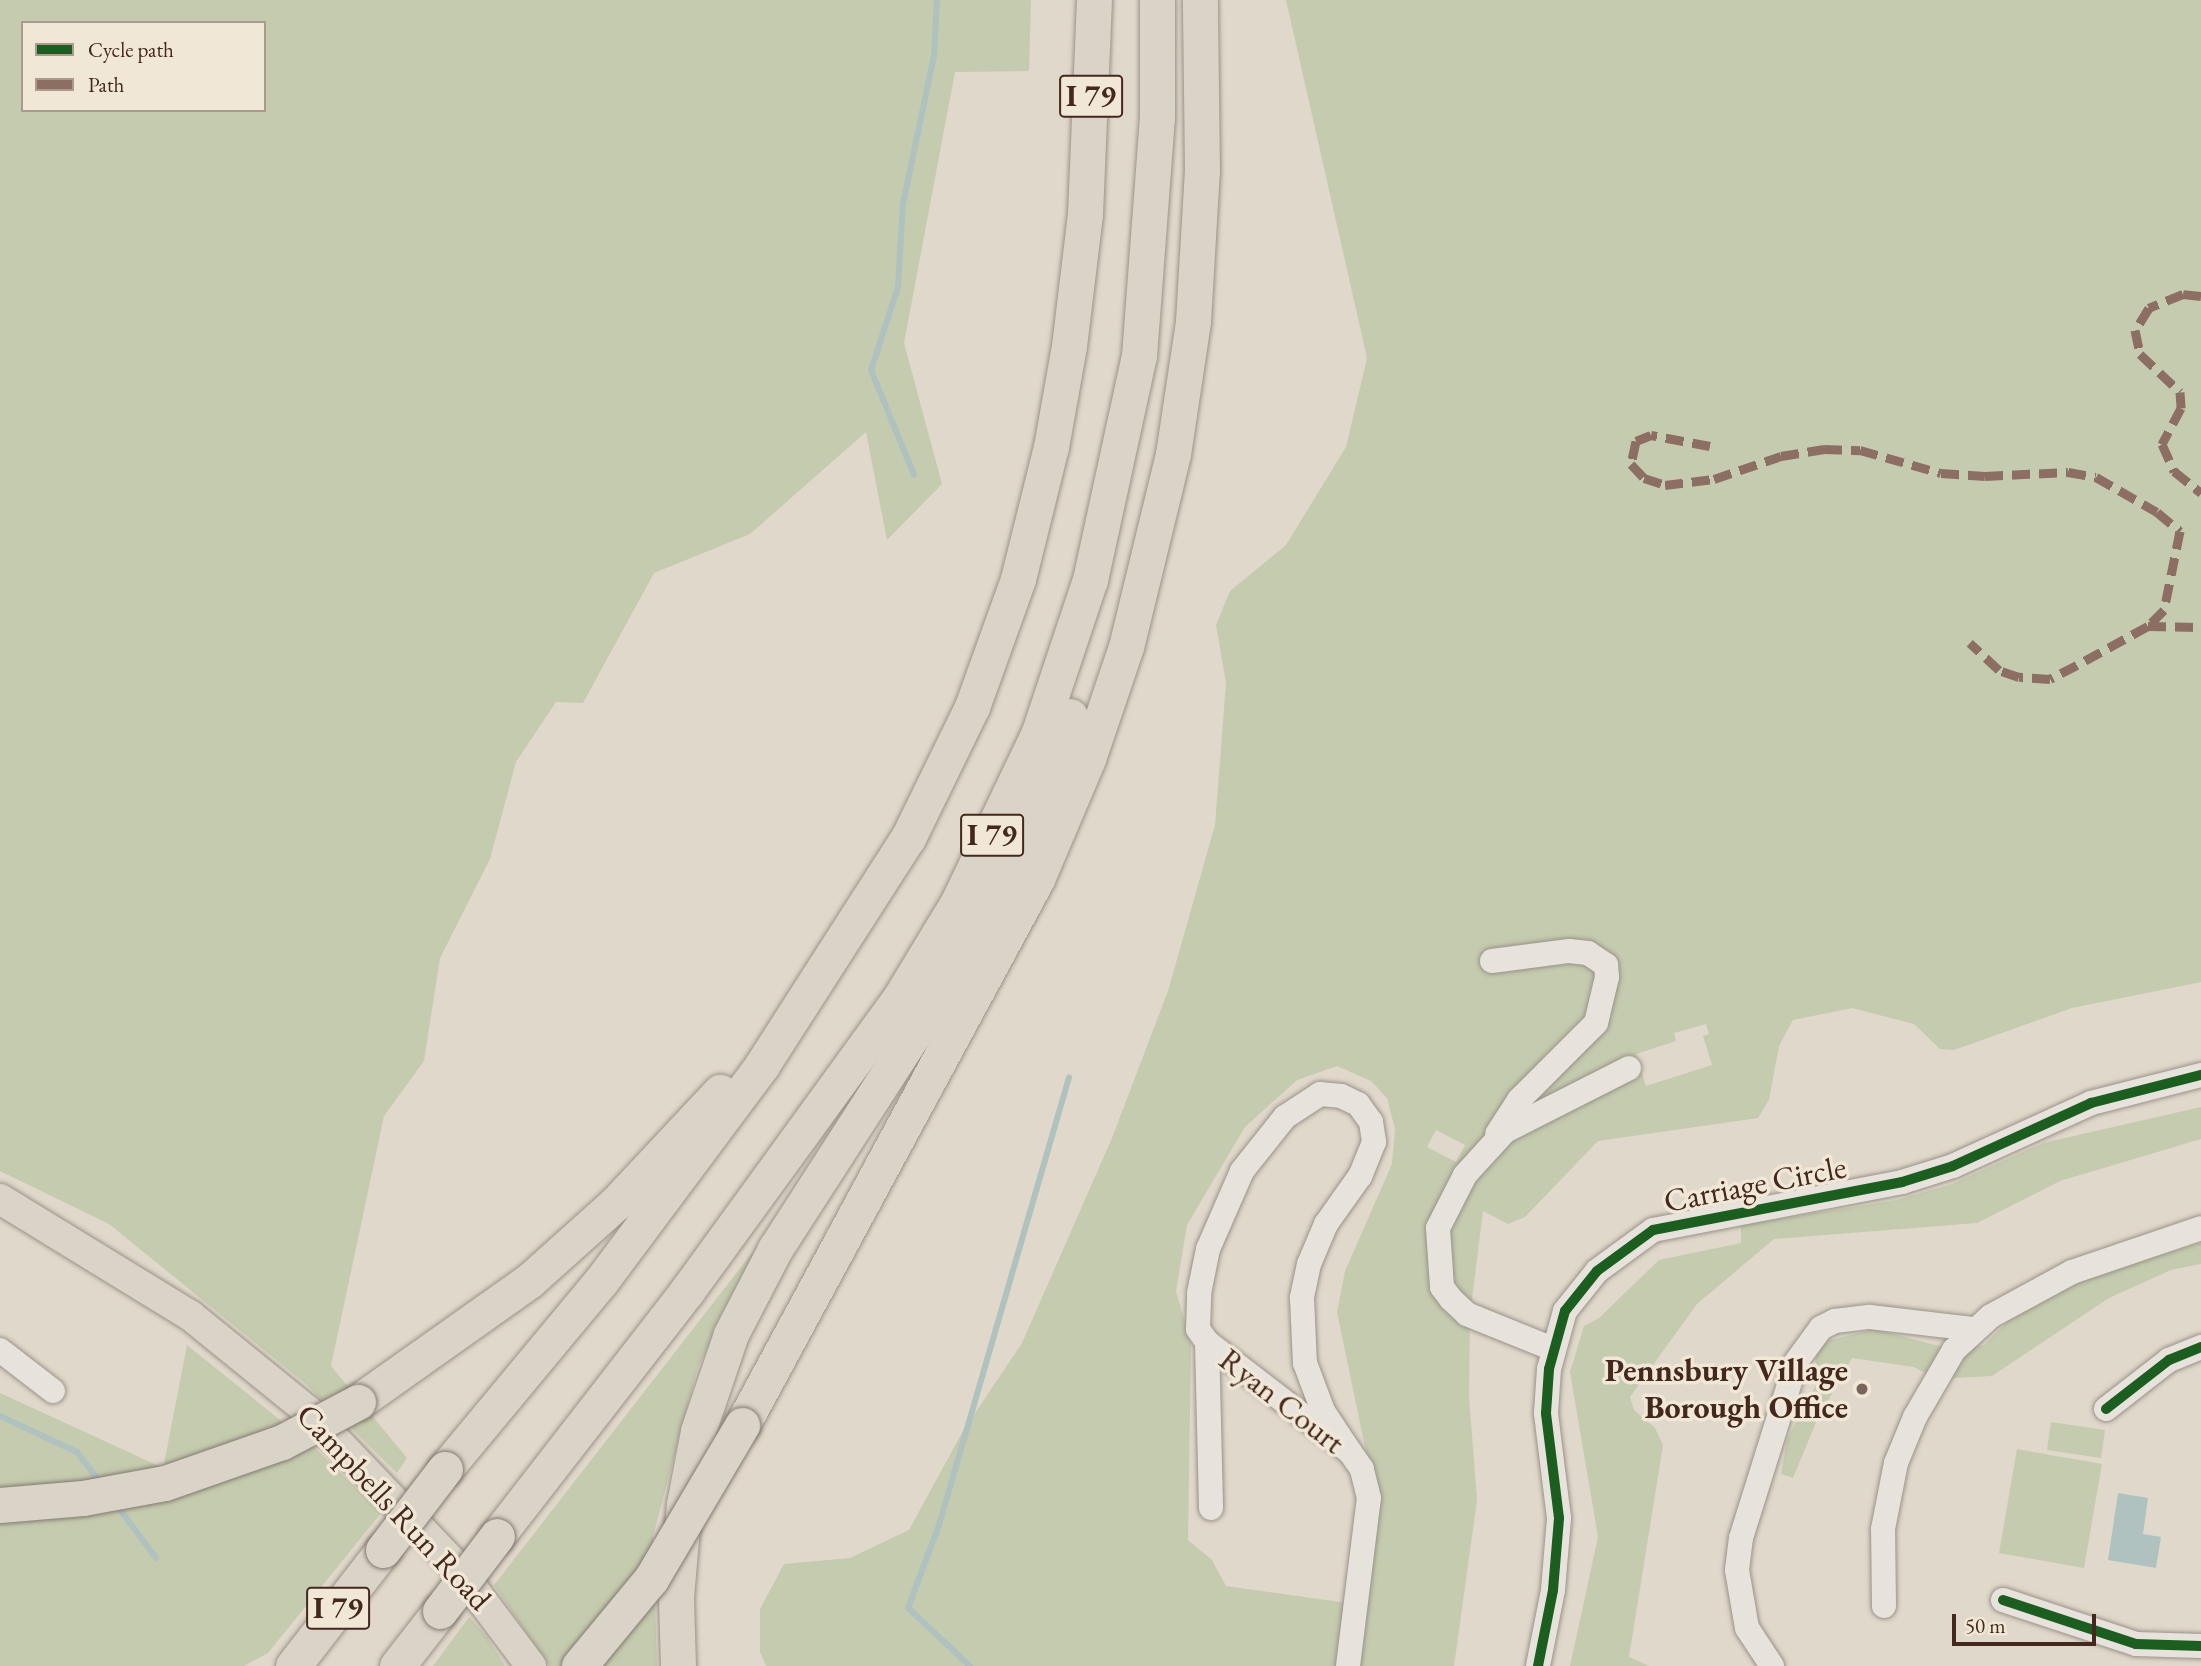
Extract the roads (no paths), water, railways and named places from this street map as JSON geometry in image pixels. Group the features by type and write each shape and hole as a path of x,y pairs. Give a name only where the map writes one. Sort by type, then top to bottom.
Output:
{"highway":[{"name":"I 79","path":"293,1666 445,1469 659,1206 819,983 908,838 943,772 1018,579 1051,447 1069,346 1084,214 1094,0"},
{"name":"I 79","path":"397,1666 818,1116 898,1001 958,902 1015,786 1063,664 1108,514 1139,356 1157,118 1157,0"},
{"path":"579,1666 652,1579 741,1426 1037,879 1088,759 1126,647 1171,467 1193,321 1202,171 1200,0"},
{"path":"678,1666 676,1597 684,1504 698,1431 720,1362 775,1249 948,981 1037,802 1077,697 1109,592 1127,504 1139,356"},
{"path":"0,1505 83,1498 165,1483 262,1450 358,1402 481,1319 573,1243 665,1153 819,983"}],"main road":[{"name":"Campbells Run Road","path":"0,1199 191,1316 308,1411 456,1566 531,1666"}],"street":[{"path":"1483,1155 1519,1100 1596,1023 1607,977 1606,965 1588,953 1569,951 1492,961"},
{"path":"1553,1349 1467,1314 1442,1287 1438,1228 1465,1175 1505,1131 1629,1068"},
{"name":"Carriage Circle","path":"1538,1666 1553,1590 1559,1518 1546,1413 1553,1349 1564,1311 1584,1283 1614,1256 1653,1230 1902,1182 1953,1167 2091,1103 2201,1075"},
{"path":"1211,1508 1207,1342 1198,1329 1199,1293 1218,1218 1242,1171 1285,1117 1304,1101 1320,1094 1342,1096 1358,1104 1371,1122 1374,1142 1369,1160 1326,1224 1309,1264 1301,1334 1323,1411 1350,1452"},
{"path":"1884,1606 1883,1530 1896,1463 1936,1379 1974,1329 2072,1272 2201,1228"},
{"path":"1772,1666 1746,1629 1737,1570 1741,1538 1796,1362 1821,1328 1835,1321 1870,1317 1974,1329"},
{"name":"Ryan Court","path":"1207,1342 1350,1452 1362,1469 1369,1498 1348,1666"},
{"path":"2106,1409 2169,1360 2201,1347"},
{"path":"0,1350 53,1391"},
{"path":"2003,1601 2136,1644 2201,1646"}],"waterway":[{"path":"914,475 871,370 898,287 903,204 934,56 937,0"},
{"path":"970,1666 908,1608 939,1525 1069,1078"},
{"path":"0,1416 77,1452 100,1483"},
{"path":"115,1503 156,1558"}],"place":[{"name":"Pennsbury Village Borough Office","path":"1862,1389"}]}
